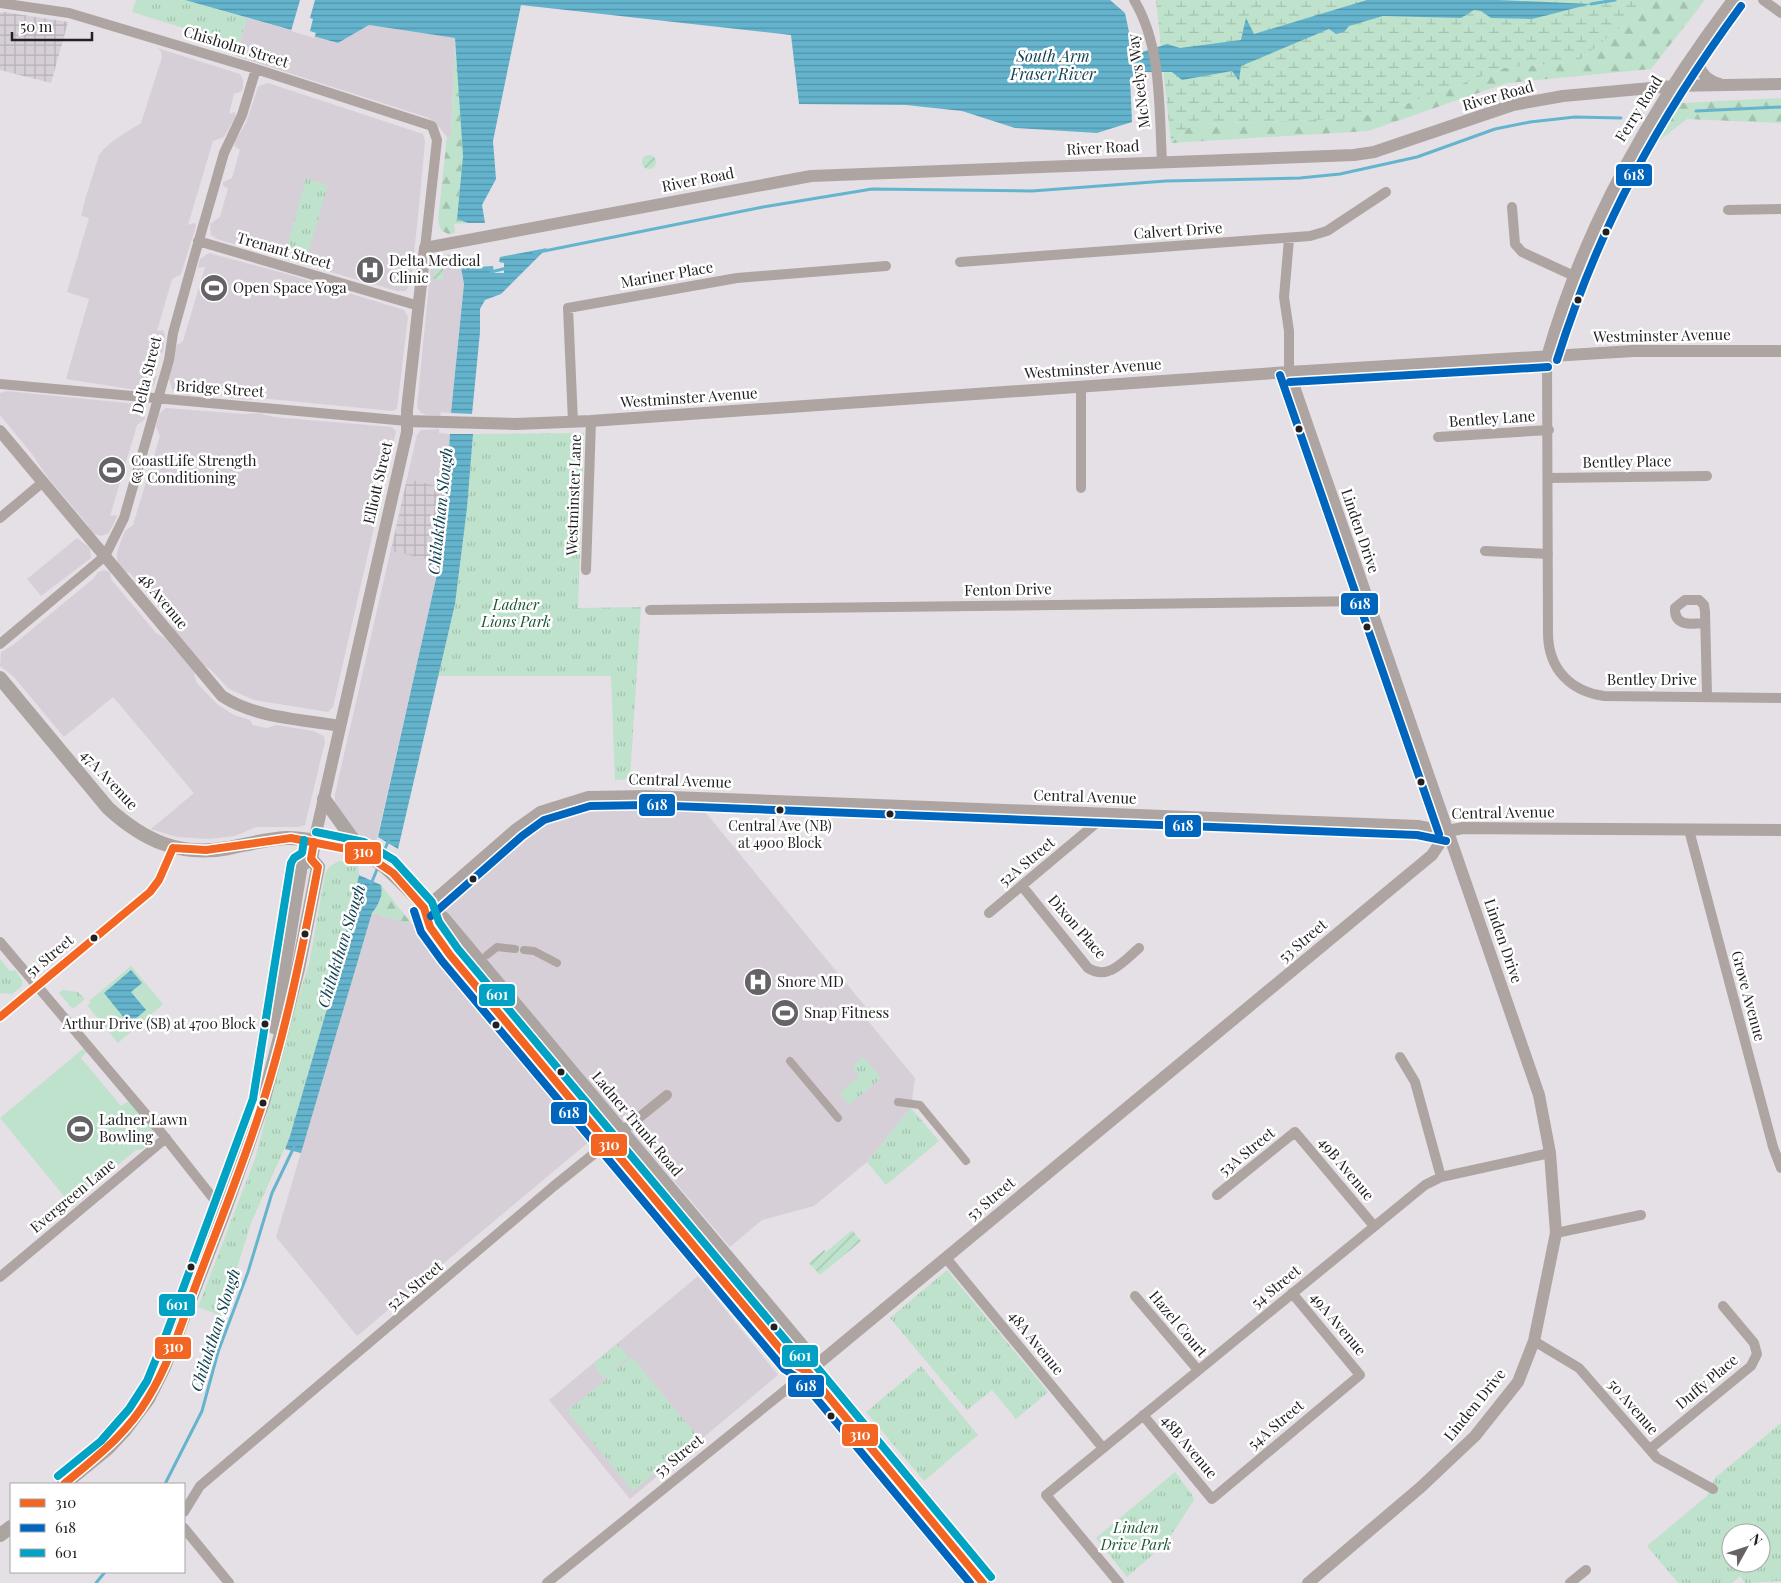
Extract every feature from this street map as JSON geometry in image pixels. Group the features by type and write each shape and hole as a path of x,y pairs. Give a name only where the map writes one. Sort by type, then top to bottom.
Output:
{"main road":[{"name":"47A Avenue","path":"0,678 108,808 143,834 173,848 206,850 286,838 314,842"},
{"path":"324,799 362,852"},
{"path":"65,1483 113,1443 137,1416 153,1392 164,1367 224,1212 263,1102 300,865 311,859 314,842"},
{"name":"Ladner Trunk Road","path":"314,842 362,852 388,868 424,908 442,918 806,1351 808,1372"},
{"name":"Ladner Trunk Road","path":"424,908 430,927 450,955 792,1363 808,1372 983,1583"}],"street":[{"name":"McNeelys Way","path":"1134,0 1147,25 1156,80 1162,162"},
{"name":"Ferry Road","path":"1547,357 1554,331 1574,276 1605,203 1657,108 1704,38 1733,0"},
{"path":"1763,0 1781,13"},
{"name":"Chisholm Street","path":"0,4 69,13 256,69 432,126"},
{"path":"1704,38 1697,59 1699,69 1707,79 1722,85"},
{"name":"Delta Street","path":"0,644 105,556 124,518 169,360 173,333 198,241 224,153 242,115 256,69"},
{"name":"River Road","path":"425,248 811,176 1332,157 1374,152 1513,105 1563,96 1673,86 1781,84"},
{"name":"Elliott Street","path":"314,842 406,432 437,140 432,126"},
{"name":"Calvert Drive","path":"960,262 1289,239 1327,231 1386,192"},
{"path":"1512,207 1515,244 1522,252 1574,276"},
{"path":"1728,210 1781,209"},
{"name":"Linden Drive","path":"1289,239 1284,297 1289,331 1289,372 1539,1094 1550,1153 1556,1233 1534,1341 1518,1382 1475,1436 1421,1487 1308,1583"},
{"name":"Trenant Street","path":"198,241 419,306"},
{"name":"Mariner Place","path":"573,422 568,308 737,278 886,266"},
{"name":"Westminster Avenue","path":"407,421 479,424 573,422 1289,372 1654,350 1781,351"},
{"name":"Bentley Drive","path":"1547,357 1550,650 1557,669 1568,682 1592,694 1604,696 1706,695 1781,698"},
{"name":"Bridge Street","path":"0,384 407,421"},
{"path":"1081,386 1081,488"},
{"name":"Westminster Lane","path":"586,570 591,421"},
{"name":"Bentley Lane","path":"1438,437 1549,430"},
{"name":"48 Avenue","path":"0,431 222,696 238,706 252,711 340,726"},
{"name":"Bentley Place","path":"1549,478 1707,476"},
{"path":"0,518 43,482"},
{"path":"1485,551 1548,554"},
{"name":"Fenton Drive","path":"650,610 1367,600"},
{"path":"1705,623 1706,695"},
{"name":"Central Avenue","path":"424,908 516,828 540,811 588,796 646,795 1418,825 1448,831 1463,828 1781,830"},
{"name":"52A Street","path":"989,913 1106,814"},
{"name":"Grove Avenue","path":"1689,830 1773,1147 1781,1168"},
{"name":"53 Street","path":"547,1583 808,1372 1432,855 1448,831"},
{"name":"51 Street","path":"0,1017 150,892 159,880 173,848"},
{"name":"Dixon Place","path":"1022,886 1088,968 1095,972 1114,969 1139,948"},
{"path":"0,942 166,1138 224,1212"},
{"path":"487,955 497,947 515,949"},
{"path":"524,950 534,951 557,963"},
{"path":"1400,1057 1416,1082 1441,1177"},
{"path":"790,1061 838,1118"},
{"name":"52A Street","path":"185,1508 200,1486 554,1186 609,1144 667,1095"},
{"path":"898,1102 920,1105 966,1161"},
{"name":"53A Street","path":"1218,1194 1295,1132"},
{"name":"49B Avenue","path":"1295,1132 1374,1226"},
{"name":"Evergreen Lane","path":"0,1277 166,1138"},
{"name":"54 Street","path":"1119,1583 1046,1495 1425,1184 1441,1177 1550,1153"},
{"path":"1556,1233 1641,1215"},
{"name":"48A Avenue","path":"946,1258 1103,1448"},
{"name":"49A Avenue","path":"1292,1293 1360,1375"},
{"name":"Hazel Court","path":"1135,1296 1198,1370"},
{"name":"Duffy Place","path":"1650,1450 1751,1366 1757,1354 1754,1343 1723,1306"},
{"name":"50 Avenue","path":"1534,1341 1579,1368 1657,1458 1713,1490"},
{"name":"54A Street","path":"1212,1498 1360,1375"},
{"name":"48B Avenue","path":"1143,1415 1212,1498"},
{"path":"185,1529 229,1583"},
{"path":"1570,1583 1586,1570"}],"shaded area":[{"path":"4,12 68,22 51,83 0,70 0,13"},
{"path":"247,18 338,43 369,25 455,38 451,138 447,137 435,122 426,117 236,56"},
{"path":"157,48 240,74 243,80 243,87 242,91 234,94 229,114 235,112 236,116 224,137 213,141 188,225 195,223 196,226 181,274 172,279 157,331 163,330 165,335 163,352 154,357 148,377 157,376 154,385 149,390 143,391 66,379 89,299 67,292 89,218 81,216 99,155 114,140 141,123 162,57 161,51"},
{"path":"268,83 423,134 425,141 411,282 406,291 397,291 274,256 217,239 211,235 210,224 220,217 228,188 223,186 223,182 232,178 240,150 234,146 235,141 246,123 259,86"},
{"path":"209,253 287,274 404,310 408,317 397,409 392,411 259,398 249,400 194,392 190,396 173,392 169,379 176,346 183,341 205,267 198,268 200,259"},
{"path":"458,253 464,284 451,413 441,412 440,416 427,415 421,413 417,407 431,263 438,256"},
{"path":"7,391 137,404 144,409 145,419 137,425 110,516 116,515 117,517 109,533 101,536 92,533 87,524 48,478 32,454 0,415 0,393"},
{"path":"166,408 244,414 260,413 273,417 392,427 396,431 333,707 328,712 254,700 229,689 210,669 204,666 175,633 170,620 130,573 126,572 117,562 117,553 125,531 133,525 160,436 156,427 159,414"},
{"path":"439,429 439,433 450,434 442,552 376,843 367,839 366,841 354,834 335,804 335,794 417,435 421,430"},
{"path":"407,479 447,488 440,562 391,551"},
{"path":"77,538 90,548 91,558 41,596 27,579"},
{"path":"104,570 110,572 111,579 156,633 166,639 194,672 196,682 217,704 234,715 250,720 253,725 267,728 276,725 313,731 324,736 325,742 305,825 299,827 256,827 235,836 209,839 177,837 151,829 194,793 113,697 64,737 14,677 0,666 1,652 13,645 94,578 98,572"},
{"path":"611,802 701,807 869,1011 864,1016 915,1078 911,1108 867,1162 814,1206 762,1220 730,1247 441,906 541,824 577,806"},
{"path":"372,913 412,924 591,1140 357,1336 276,1237"},
{"path":"698,1276 778,1375 630,1499 549,1400"}],"green space":[{"path":"136,0 185,0 247,18 239,45 132,12"},
{"path":"1156,0 1647,0 1642,10 1581,59 1570,62 1504,68 1387,111 1347,119 1199,124 1188,128 1171,143"},
{"path":"1647,0 1705,0 1651,69 1507,83 1368,131 1171,143 1188,128 1199,124 1347,119 1387,111 1504,68 1570,62 1581,59 1642,10"},
{"path":"455,38 463,156 457,219 468,223 454,224 455,233 448,234 441,230 438,220 447,137 451,138"},
{"path":"1781,98 1781,123 1687,119 1647,150 1672,110 1681,103"},
{"path":"646,155 652,155 656,162 652,169 646,169 642,165 642,159"},
{"path":"306,178 328,185 306,261 285,255"},
{"path":"443,258 443,280 433,279 435,263"},
{"name":"Ladner Lions Park","path":"584,433 578,608 641,607 630,779 615,780 611,676 437,676 455,604 467,508 473,434"},
{"path":"339,861 358,864 359,875 331,995 290,1136 251,1223 222,1316 198,1307 256,1156 292,1017 309,964 325,874 330,866"},
{"path":"381,885 412,924 372,913 380,901"},
{"path":"0,959 10,971 15,970 22,980 22,986 12,994 0,993"},
{"path":"131,966 163,1004 118,1043 87,1005 91,1003 89,1001"},
{"path":"62,990 78,992 85,999 73,1009 59,993"},
{"name":"Ladner Lawn Bowling","path":"84,1048 87,1052 81,1058 121,1106 129,1101 151,1127 155,1136 143,1149 136,1150 78,1197 77,1204 73,1207 0,1118"},
{"path":"863,1057 881,1078 849,1105 839,1093 860,1076 852,1067"},
{"path":"911,1108 939,1141 886,1185 867,1162"},
{"path":"852,1230 861,1241 820,1275 809,1263 824,1250 826,1252"},
{"path":"947,1270 1048,1392 1016,1419 992,1390 967,1410 890,1318"},
{"path":"618,1344 629,1357 616,1367 617,1369 632,1357 698,1437 633,1491 567,1411 608,1378 602,1377 595,1368 595,1362"},
{"path":"921,1366 978,1435 924,1481 866,1412"},
{"path":"1781,1423 1781,1581 1745,1583 1740,1576 1732,1583 1678,1583 1647,1546 1707,1496 1715,1478"},
{"name":"Linden Drive Park","path":"1175,1472 1194,1500 1166,1543 1127,1577 1096,1538"}],"water":[{"name":"South Arm Fraser River","path":"185,0 1110,0 1125,13 1133,51 1139,53 1167,44 1180,48 1241,40 1246,18 1254,34 1367,0 1498,0 1591,4 1532,19 1491,18 1481,11 1474,10 1461,18 1383,16 1349,26 1344,32 1336,34 1329,29 1241,66 1239,81 1232,71 1182,80 1172,72 1140,72 1130,78 1132,122 1097,133 1015,128 962,111 906,105 799,104 791,35 521,5 493,141 496,179 482,205 485,223 468,223 457,219 463,156 455,38 369,25 338,43"},
{"path":"547,248 501,294 485,300 480,309 480,332 472,414 451,413 464,284 459,257 477,256 478,267 493,266 494,273 504,273 504,263 499,262 500,257"},
{"path":"450,434 473,434 467,508 455,604 398,849 378,837 442,552"},
{"path":"359,875 381,885 381,896 372,913 301,1153 285,1149 331,995"},
{"path":"131,970 142,983 131,992 146,1010 129,1024 104,993"}],"pier":[{"path":"300,0 315,0 310,18 313,19 310,31 316,33 314,38 291,31"}],"waterway":[{"path":"1591,4 1615,0"},
{"path":"1696,111 1781,107"},
{"path":"534,253 763,207 872,189 1032,191 1166,181 1300,178 1340,174 1417,157 1495,129 1530,122 1575,117 1621,118"},
{"path":"491,272 507,268"},
{"name":"Chilukthan Slough","path":"381,859 389,839"},
{"name":"Chilukthan Slough","path":"371,884 378,867"},
{"name":"Chilukthan Slough","path":"166,1483 202,1411 218,1352 248,1272 272,1193 294,1147"},
{"name":"Chilukthan Slough","path":"96,1583 104,1573"}],"transit line":[{"name":"618","path":"1557,360 1592,264 1634,175 1657,132 1683,90 1741,6"},
{"name":"618","path":"1290,382 1548,367"},
{"name":"618","path":"1280,375 1439,834"},
{"name":"618","path":"431,916 522,836 544,820 590,806 646,805 1417,835 1446,841"},
{"name":"601","path":"316,832 364,842 394,860 432,902 439,922 458,949 798,1355 816,1366 991,1577"},
{"name":"310","path":"173,848 206,850 291,838 362,852 393,873 424,908 430,927 450,955 792,1363 808,1372 983,1583"},
{"name":"601","path":"58,1476 101,1441 129,1409 147,1381 167,1332 253,1099 291,863 294,858 302,853 304,840"},
{"name":"310","path":"65,1483 110,1445 140,1411 157,1383 178,1335 241,1165 272,1073 294,986 318,867 311,859 314,842"},
{"name":"310","path":"0,1017 150,892 159,880 173,848"},
{"name":"618","path":"414,911 421,932 442,961 784,1369 801,1380 970,1583"}],"place":[{"name":"Delta Medical Clinic","path":"370,270"},
{"name":"Open Space Yoga","path":"214,288"},
{"name":"CoastLife Strength & Conditioning","path":"112,470"},
{"name":"Central Ave (NB) at 4900 Block","path":"780,810"},
{"name":"Snore MD","path":"758,982"},
{"name":"Snap Fitness","path":"785,1013"},
{"name":"Arthur Drive (SB) at 4700 Block","path":"265,1024"},
{"name":"Ladner Lawn Bowling","path":"80,1129"}]}
